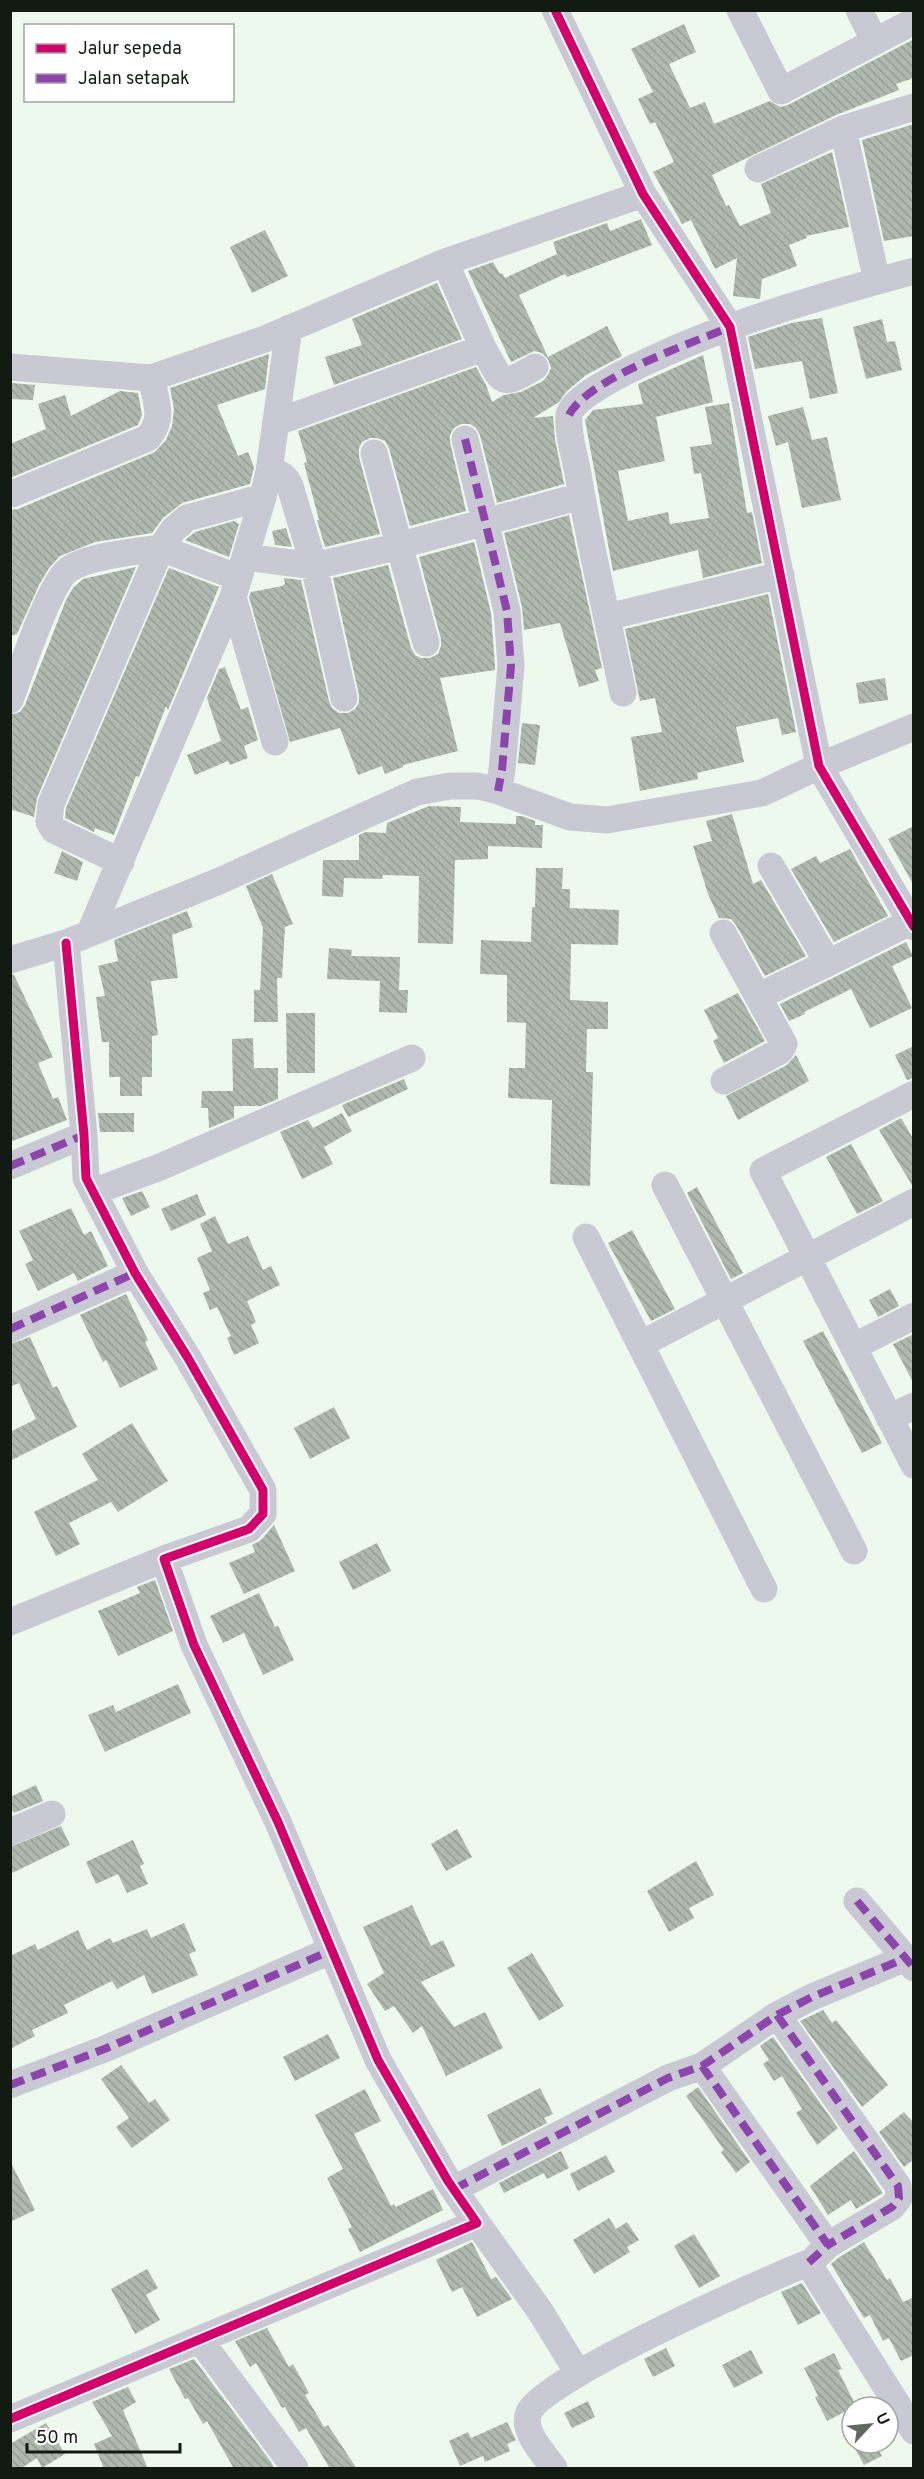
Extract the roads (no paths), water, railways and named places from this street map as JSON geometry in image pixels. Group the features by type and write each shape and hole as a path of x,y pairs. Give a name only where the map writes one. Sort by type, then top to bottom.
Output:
{"street":[{"path":"555,10 643,194 730,327 819,766 912,924 759,996"},
{"path":"740,10 781,91 914,21"},
{"path":"859,10 875,42"},
{"path":"758,169 843,129 914,107"},
{"path":"843,129 877,281"},
{"path":"10,367 151,378 265,339 445,262 643,194"},
{"path":"445,262 483,348 501,378 512,381 535,367"},
{"path":"623,693 581,496 569,415 574,404 589,392 636,367 730,327 914,271"},
{"path":"10,1622 164,1559 249,1529 263,1514 263,1490 194,1368 135,1273 86,1178 78,937 121,862 239,577 266,484 277,422 289,328"},
{"path":"277,422 483,348"},
{"path":"12,494 148,438 156,429 159,419 151,378"},
{"path":"465,439 507,611 511,666 502,770 498,791"},
{"path":"374,453 426,643"},
{"path":"121,862 54,830 48,815 81,730 162,548 173,530 186,518 266,484 279,473 286,477 314,566 344,698"},
{"path":"10,700 19,652 53,589 65,571 88,562 162,548 239,577 314,566 581,496"},
{"path":"607,617 781,575"},
{"path":"239,577 275,742"},
{"path":"10,960 78,937 216,882 417,792 450,786 478,786 570,817 607,820 762,793 819,766 914,727"},
{"path":"771,866 828,963"},
{"path":"723,933 781,1034 783,1047 780,1051 724,1081"},
{"path":"93,1192 160,1167 412,1058"},
{"path":"914,1094 763,1171 914,1465"},
{"path":"10,1166 84,1135"},
{"path":"665,1185 854,1551"},
{"path":"642,1344 914,1202"},
{"path":"586,1237 764,1589"},
{"path":"10,1329 135,1273"},
{"path":"853,1347 914,1316"},
{"path":"889,1418 914,1406"},
{"path":"164,1559 194,1645 278,1822 378,2060 454,2189 540,2311 578,2373"},
{"path":"10,1832 52,1814"},
{"path":"454,2189 668,2078 702,2066 777,2015 812,1997 910,1963 857,1901"},
{"path":"10,2085 107,2048 332,1950"},
{"path":"554,2469 527,2426 529,2413 538,2399 578,2373 818,2254 892,2207 899,2198 898,2186 777,2015"},
{"path":"702,2066 818,2254 914,2431"},
{"path":"10,2419 477,2223"},
{"path":"200,2340 295,2469"}]}
